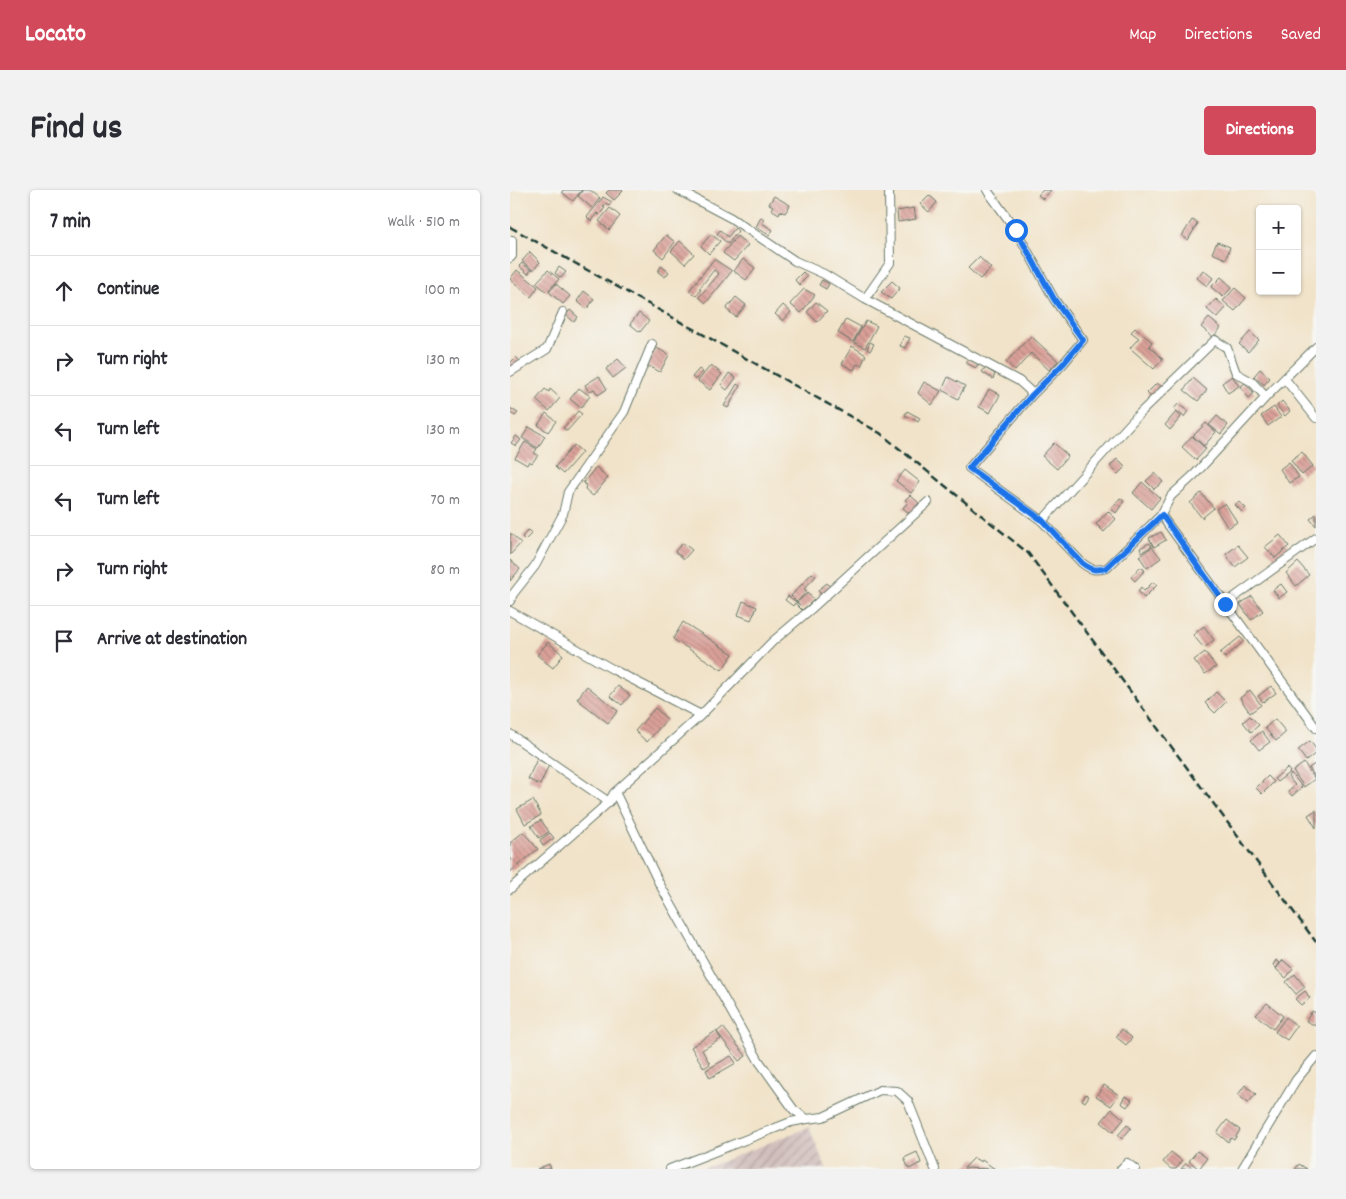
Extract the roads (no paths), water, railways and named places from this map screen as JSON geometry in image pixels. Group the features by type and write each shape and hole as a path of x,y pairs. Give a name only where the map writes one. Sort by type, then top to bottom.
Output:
{"street":[{"path":"678,190 731,218 795,261 824,274 865,299 1019,381 1032,395"},
{"path":"865,299 890,263 889,190"},
{"path":"988,190 1016,230 1054,299 1083,340 1063,364 1032,395 969,468 1042,520 1082,563 1090,569 1097,571 1106,568 1162,515 1171,496 1194,474 1266,396 1316,347"},
{"path":"510,258 512,256 512,240"},
{"path":"510,372 547,349 563,312"},
{"path":"1042,520 1138,415 1215,340 1227,348 1236,373 1252,382 1266,396"},
{"path":"510,601 534,566 562,514 568,492 624,412 652,344"},
{"path":"1285,379 1316,418"},
{"path":"510,889 609,802 614,793 701,715 772,642 810,610 928,502"},
{"path":"1162,515 1316,728"},
{"path":"1225,604 1316,538"},
{"path":"510,611 614,670 701,715"},
{"path":"510,734 609,802"},
{"path":"614,793 659,882 759,1061 794,1110 807,1119"},
{"path":"1242,1169 1296,1080 1316,1056"},
{"path":"670,1169 791,1122 823,1117 880,1090 897,1091 908,1102 935,1169"},
{"path":"1121,1169 1127,1164 1135,1169"}],"railway":[{"path":"510,227 880,433 1028,553 1316,942"}]}
